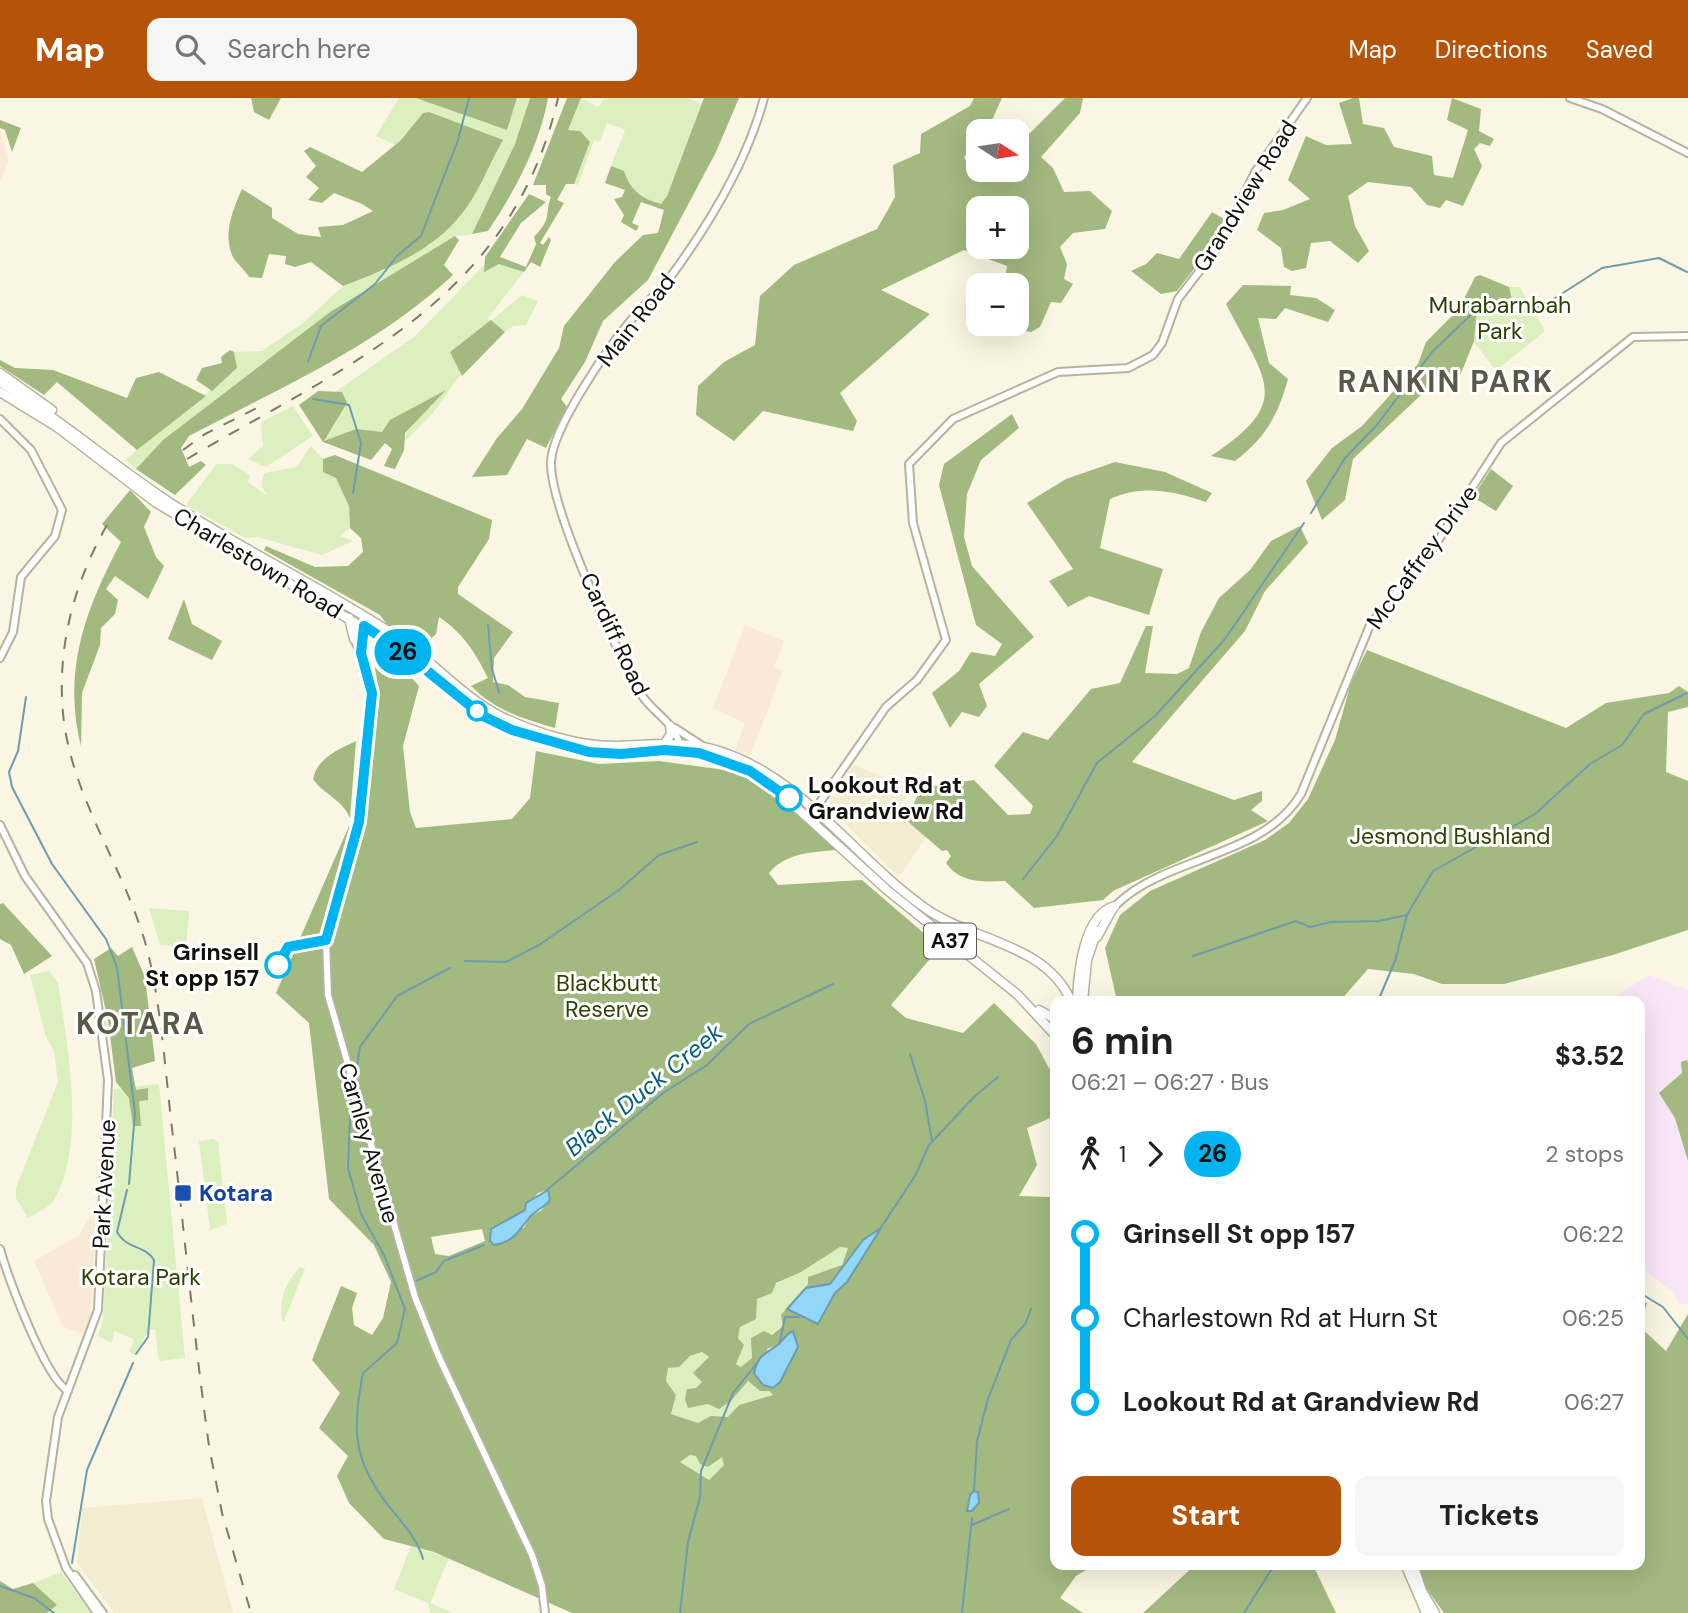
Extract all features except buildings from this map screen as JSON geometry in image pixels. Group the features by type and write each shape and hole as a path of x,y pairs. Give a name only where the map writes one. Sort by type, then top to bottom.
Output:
{"highway":[{"path":"0,373 41,401 58,415 59,420"},
{"name":"A37","path":"0,382 59,420"},
{"name":"Charlestown Road","path":"1,393 57,427 155,502 348,617 364,621 483,716 512,730 589,752 621,754 679,747"},
{"name":"Charlestown Road","path":"59,420 168,501 413,649 485,707 513,722 594,745 665,743 679,747"},
{"path":"348,617 355,639"},
{"path":"665,743 671,734 670,726"},
{"name":"A37","path":"679,747 705,747 771,773 923,907 960,929 1028,956 1051,972"},
{"name":"A37","path":"679,747 755,773 777,787 887,890 1018,995 1050,1030"},
{"path":"1051,972 1070,981 1076,978 1091,930 1102,915 1115,906"},
{"path":"1084,996 1090,948 1100,926 1115,906"},
{"path":"1089,996 1094,944 1115,906"},
{"path":"1077,996 1080,969"},
{"path":"1051,972 1068,996"},
{"path":"1018,995 1050,1016"},
{"path":"1408,1570 1426,1613"},
{"path":"1415,1570 1422,1591 1435,1613"}],"main road":[{"name":"Main Road","path":"575,549 553,479 551,462 558,435 609,349 674,273 723,194 746,149 764,98"},
{"name":"Grandview Road","path":"815,811 886,707 917,680 946,640 913,523 909,464 953,419 1061,371 1128,368 1153,355 1162,343 1178,299 1221,243 1255,172 1307,98"},
{"path":"1570,98 1602,109 1688,153"},
{"name":"McCaffrey Drive","path":"1115,906 1141,887 1266,830 1286,815 1301,794 1370,625 1434,547 1502,443 1633,338 1688,336"},
{"path":"0,658 13,632 21,577 55,536 62,510 32,450 2,422"},
{"name":"Cardiff Road","path":"575,549 641,694 678,736 679,747"},
{"path":"355,639 364,621"},
{"name":"Carnley Avenue","path":"361,653 364,621"},
{"name":"Carnley Avenue","path":"355,639 371,683 371,708 356,837 326,940 328,995 415,1297 461,1406 531,1555 542,1586 545,1613"},
{"path":"670,726 705,747"},
{"path":"815,811 816,824"},
{"name":"Park Avenue","path":"0,825 25,876 87,963 96,991 108,1080 98,1310 57,1423 46,1501 48,1519 64,1560 79,1588 100,1611"},
{"path":"0,1249 9,1283 59,1385 68,1391"},
{"name":"Park Avenue","path":"64,1560 100,1611"}],"shaded area":[{"path":"0,131 9,160 0,181"},
{"path":"745,625 784,641 774,667 783,670 750,756 735,750 745,723 713,708"},
{"path":"853,765 912,788 895,814 927,836 899,877 845,824 829,803"},
{"path":"1649,975 1688,990 1688,1304 1679,1304 1674,1293 1645,1271 1645,996 1616,996"},
{"path":"97,1204 91,1315 84,1334 63,1327 34,1261 78,1236"},
{"path":"202,1498 233,1613 114,1613 77,1563 82,1508"}],"green space":[{"path":"251,98 281,98 269,120 254,112"},
{"path":"399,98 416,98 507,130 517,98 530,98 515,144 472,234 455,236 330,312 163,440 136,469 125,460 237,369 234,352 262,351 304,322 343,286 384,270 431,244 429,112 423,113 396,145 376,136"},
{"path":"416,98 517,98 507,130"},
{"path":"530,98 548,98 532,150 507,201 488,231 472,234 515,144"},
{"path":"567,98 581,98 568,130 580,131 590,142 574,184 566,184 557,200 564,203 540,243 543,245 549,237 551,240 540,267 531,262 524,272 499,264 484,272 485,257 529,194 546,202 521,223 500,257 526,267 536,244 534,237 546,221 551,197 546,194 546,185 533,185"},
{"path":"581,98 598,107 605,98 688,98 702,104 667,196 661,204 638,193 624,171 611,166 625,130 607,123 600,142 594,141 578,185 574,184 590,142 568,130"},
{"path":"704,98 739,98 716,152 648,280 603,321 585,362 561,399 567,407 546,448 527,439 507,475 472,477 497,438 522,409 559,348 564,326 615,262 643,235 658,233 664,210 641,202 632,223 639,226 636,231 621,222 624,215 614,199 622,197 625,190 605,183 611,166 624,171 638,193 661,204 667,196"},
{"path":"974,98 1002,98 992,119 966,119 966,182 1029,182 1029,133 1065,98 1083,98 1080,113 1041,157 1053,168 1064,192 1090,191 1112,211 1105,229 1073,233 1060,247 1067,264 1064,279 1073,284 1061,303 1051,302 1040,327 1029,332 1029,273 1006,273 1007,266 988,259 1029,259 1029,196 966,196 966,251 881,290 930,314 840,393 857,421 853,431 763,411 734,441 696,415 698,386 724,362 755,345 760,296 794,265 877,229 895,197 893,165 920,153 921,134 970,106"},
{"path":"1359,98 1363,124 1384,128 1394,147 1432,156 1434,175 1453,178 1468,130 1447,120 1452,98 1481,109 1479,131 1494,139 1490,146 1480,143 1474,149 1482,166 1463,206 1446,200 1440,208 1427,205 1411,187 1368,182 1348,196 1355,226 1369,251 1358,263 1330,241 1311,243 1306,268 1292,271 1284,267 1281,248 1257,230 1264,213 1283,210 1310,199 1288,180 1306,136 1326,145 1352,144 1339,103"},
{"path":"429,112 503,140 472,199 448,229 421,250 343,286 311,262 295,267 285,264 286,256 269,254 262,278 249,277 232,255 228,238 242,189 272,208 272,218 298,234 321,237 318,227 343,225 373,211 334,193 322,203 308,200 319,188 306,177 316,166 304,151 310,147 362,172 400,141 423,113"},
{"path":"0,120 21,128 12,152 5,130 0,128"},
{"path":"1212,212 1224,219 1214,243 1177,291 1161,294 1131,271 1146,264 1157,253 1179,259"},
{"path":"455,236 459,240 444,265 453,275 424,300 327,364 189,436 181,448 189,467 201,461 206,465 175,495 136,469 163,440 330,312"},
{"path":"485,264 484,271 498,264 524,272 487,319 492,320 522,295 538,301 526,325 513,326 505,332 491,320 451,352 461,374 433,413 403,443 410,428 444,391 391,420 382,432 323,442 338,419 342,392 335,392 414,337"},
{"name":"Murabarnbah Park","path":"1478,275 1509,287 1520,287 1545,331 1496,371 1474,342 1454,390 1418,365 1426,342 1459,309"},
{"path":"1480,275 1509,287 1512,300 1476,317 1474,341 1455,388 1438,379 1353,459 1345,500 1322,520 1306,481 1332,448 1362,426 1418,364 1426,342 1459,309 1475,277"},
{"path":"1243,285 1291,286 1290,295 1316,298 1335,310 1328,322 1285,308 1276,319 1258,318 1269,363 1288,379 1280,404 1269,425 1255,444 1235,461 1211,456 1237,437 1254,419 1263,404 1265,388 1261,371 1226,304"},
{"path":"491,320 505,332 462,376 450,352"},
{"path":"230,350 234,352 237,368 212,391 196,380 202,368 222,363 221,357"},
{"path":"0,360 15,368 53,370 127,398 136,378 159,372 206,396 137,450 57,382 44,395 0,366"},
{"path":"446,390 405,433 404,450 395,469 384,466 392,449 385,443 371,460 323,442 299,405 318,391 342,392 347,403 324,441 356,429 382,432 390,420"},
{"path":"293,406 313,436 266,467 248,459 263,446 261,422"},
{"path":"1012,414 1019,428 981,460 967,494 964,537 972,566 1034,637 979,684 987,706 979,717 962,712 950,728 932,693 959,671 971,652 995,656 1002,644 976,625 939,485 944,464"},
{"path":"311,446 323,459 323,472 336,478 349,506 350,528 340,536 353,541 322,555 258,537 245,538 186,505 216,464 232,464 250,475 248,482 268,496 261,486 264,473 296,467"},
{"path":"335,455 492,520 489,539 458,587 458,594 513,632 494,658 493,682 508,685 525,697 559,703 555,728 510,713 471,686 488,678 468,644 439,617 436,634 423,646 388,626 380,615 264,550 266,546 315,567 348,566 363,552 361,538 350,528 349,506 336,478 323,472 323,459"},
{"path":"1115,462 1165,472 1212,493 1206,502 1182,495 1146,490 1110,499 1100,548 1163,569 1149,615 1089,596 1068,607 1049,581 1073,569 1027,503 1066,479"},
{"path":"1491,469 1513,486 1496,511 1473,497"},
{"path":"130,490 151,512 144,527 156,557 164,566 148,599 115,576 106,589 118,600 115,614 101,628 100,645 82,693 81,746 74,691 76,665 97,591 121,542 102,524"},
{"path":"1300,526 1308,543 1265,591 1245,631 1132,762 1234,800 1262,791 1262,801 1251,810 1268,821 1113,891 1103,900 1034,908 1005,881 972,880 952,870 946,863 951,856 947,850 942,851 906,820 921,788 974,780 1008,815 1030,814 1033,806 994,766 1023,732 1048,740 1091,689 1120,683 1146,626 1153,626 1145,673 1177,674 1189,668 1201,632 1219,598 1250,570 1271,541"},
{"path":"184,599 192,624 222,641 212,660 168,639"},
{"name":"Jesmond Bushland","path":"1367,650 1566,728 1606,703 1669,693 1679,686 1688,692 1688,707 1668,712 1666,772 1688,781 1688,930 1613,955 1504,984 1442,984 1414,974 1368,969 1344,996 1116,996 1105,948 1120,915 1150,891 1265,840 1289,823 1308,799 1335,740 1351,683"},
{"name":"Blackbutt Reserve","path":"388,652 419,686 403,746 410,812 416,828 512,819 530,798 536,751 599,764 659,761 725,770 760,779 837,850 809,853 783,861 769,873 778,885 862,880 940,947 891,1005 906,1018 963,1033 994,1003 1036,1044 1050,1070 1050,1118 1027,1128 1037,1165 1019,1196 1050,1197 1050,1570 1086,1570 1076,1576 1060,1598 1083,1613 572,1613 434,1552 384,1539 349,1503 337,1476 348,1456 319,1428 340,1393 312,1360 341,1286 357,1293 352,1308 354,1325 372,1335 383,1318 391,1282 374,1245 329,1199 309,1023 276,993 349,826 366,814 379,693 374,661","holes":["548,1190 542,1210 530,1216 524,1228 491,1229 526,1210 538,1193","482,1229 485,1241 449,1256 435,1254 431,1237","878,1231 847,1282 835,1293 818,1324 787,1309 806,1289 829,1284 863,1240","840,1247 848,1248 842,1265 808,1277 808,1284 781,1315 783,1326 772,1335 764,1331 751,1338 752,1358 741,1367 736,1364 744,1345 738,1338 740,1327 756,1319 757,1299 772,1293 776,1283 801,1272","793,1331 798,1347 780,1382 767,1349 778,1345","702,1352 709,1357 693,1373 702,1382 696,1388 687,1389 685,1399 688,1408 708,1404 719,1409 731,1401 748,1381 760,1391 769,1391 773,1395 739,1405 728,1417 711,1416 698,1423 671,1414 676,1395 666,1381 668,1368 679,1367 690,1356","690,1455 696,1456 700,1464 708,1467 722,1457 724,1465 709,1480 680,1462"]},
{"path":"356,741 350,818 342,806 313,779 324,760"},
{"path":"3,903 52,956 24,974 11,945 0,939 0,904"},
{"path":"149,908 189,911 186,947 160,945"},
{"path":"132,947 145,977 155,1061 132,1068 136,1090 148,1088 148,1100 139,1101 141,1126 133,1126 129,1098 116,1082 108,1020 94,959 111,948 118,956"},
{"path":"49,971 58,983 69,1064 72,1093 70,1151 64,1177 54,1200 28,1218 16,1198 16,1188 58,1082 54,1051 46,1037 30,975"},
{"path":"1687,1060 1688,1161 1675,1118 1659,1093 1682,1073 1681,1062"},
{"name":"Kotara Park","path":"159,1084 185,1358 159,1361 155,1329 149,1330 135,1355 129,1352 134,1339 114,1331 112,1343 98,1336 103,1319 114,1089"},
{"path":"213,1139 218,1142 227,1224 210,1230 199,1141"},
{"path":"840,1247 848,1248 842,1265 808,1277 809,1284 781,1315 783,1326 753,1347 752,1359 741,1367 736,1364 744,1345 738,1338 740,1327 750,1321 756,1300 781,1281"},
{"path":"300,1267 305,1269 282,1321 284,1292"},
{"path":"1688,1314 1688,1613 1444,1613 1426,1588 1421,1570 1645,1570 1645,1332 1666,1351"},
{"path":"702,1352 709,1357 704,1365 702,1382 696,1388 688,1407 709,1404 719,1408 748,1381 759,1391 769,1391 773,1396 739,1405 729,1417 712,1416 698,1423 671,1414 676,1395 666,1381 668,1367 679,1367 690,1356"},
{"path":"690,1455 714,1460 723,1456 724,1465 709,1480 680,1462"},
{"path":"411,1546 449,1558 430,1603 453,1613 430,1613 428,1603 394,1589"},
{"path":"1190,1570 1315,1570 1336,1613 1143,1613"},
{"path":"61,1572 91,1613 47,1613 57,1605 33,1583"},
{"path":"0,1581 13,1589 33,1583 57,1605 47,1613 0,1613"}],"water":[{"path":"548,1190 550,1200 531,1216 514,1236 494,1245 490,1241 491,1229 525,1210 526,1203"},
{"path":"881,1228 847,1282 835,1293 818,1324 787,1309 806,1288 830,1284 863,1240"},
{"path":"793,1331 798,1347 780,1382 773,1388 763,1385 754,1373 758,1361"},
{"path":"974,1491 978,1492 979,1503 972,1511 967,1511 970,1495"}],"waterway":[{"path":"308,362 321,326 375,284 397,256 421,236 458,140 469,98"},
{"path":"1525,305 1541,307 1602,268 1659,258 1687,272"},
{"path":"1311,513 1345,458 1376,426 1432,352 1476,310 1495,301 1510,304"},
{"path":"313,399 349,405 361,443 353,493"},
{"path":"1023,879 1057,836 1097,763 1155,716 1225,639 1304,523"},
{"path":"488,625 492,669 499,692"},
{"path":"1380,996 1395,961 1407,915 1433,871 1535,814 1590,764 1622,745 1644,714 1687,693"},
{"path":"26,697 18,751 9,772 12,787 52,864 106,939 117,967 135,1113 129,1184"},
{"path":"465,961 506,962 539,945 619,890 659,855 697,842"},
{"path":"1193,956 1296,921 1310,927 1331,922 1379,921 1407,915"},
{"path":"355,1077 360,1047 397,996 450,968"},
{"name":"Black Duck Creek","path":"547,1190 663,1093 707,1065 749,1024 833,984"},
{"path":"910,1054 925,1101 932,1141"},
{"path":"880,1229 915,1176 929,1145 975,1096 998,1077"},
{"path":"351,1096 348,1168 361,1214 384,1255 405,1309 397,1343 363,1373 357,1410 358,1442 367,1472 413,1537 423,1559"},
{"path":"127,1190 117,1232 125,1241 146,1252 154,1260 148,1337 136,1354"},
{"name":"Black Duck Creek","path":"416,1281 436,1272 444,1261 484,1245"},
{"path":"1645,1296 1663,1307 1688,1339"},
{"path":"974,1491 977,1441 988,1399 1011,1340 1026,1323 1031,1309"},
{"path":"780,1342 785,1317 799,1317"},
{"path":"72,1563 87,1470 133,1363"},
{"path":"680,1613 688,1542 700,1497 701,1471 733,1393 757,1363"},
{"path":"972,1525 1009,1509"},
{"path":"962,1613 972,1518"},
{"path":"1244,1613 1271,1570"},
{"path":"0,1586 34,1598 54,1613"}],"railway":[{"path":"187,459 363,356 416,319 463,276 503,226 535,168 558,98"},
{"path":"183,450 205,434 259,407"},
{"path":"107,525 85,569 70,616 63,664 63,713 77,776 140,926 149,957 157,997 209,1446 222,1513 251,1613"}],"bus line":[{"name":"26","path":"278,965 288,947 326,940 331,916 353,850 372,693 369,672 361,653 360,638 364,626 421,665 467,705 512,730 589,752 621,754 679,750 699,753 750,771 777,787 789,798"}],"place":[{"name":"Lookout Rd at Grandview Rd","path":"789,798"},
{"name":"Grinsell St opp 157","path":"278,965"},
{"name":"Kotara","path":"183,1193"}],"district":[{"name":"RANKIN PARK","path":"1446,382"},
{"name":"KOTARA","path":"141,1024"}]}
